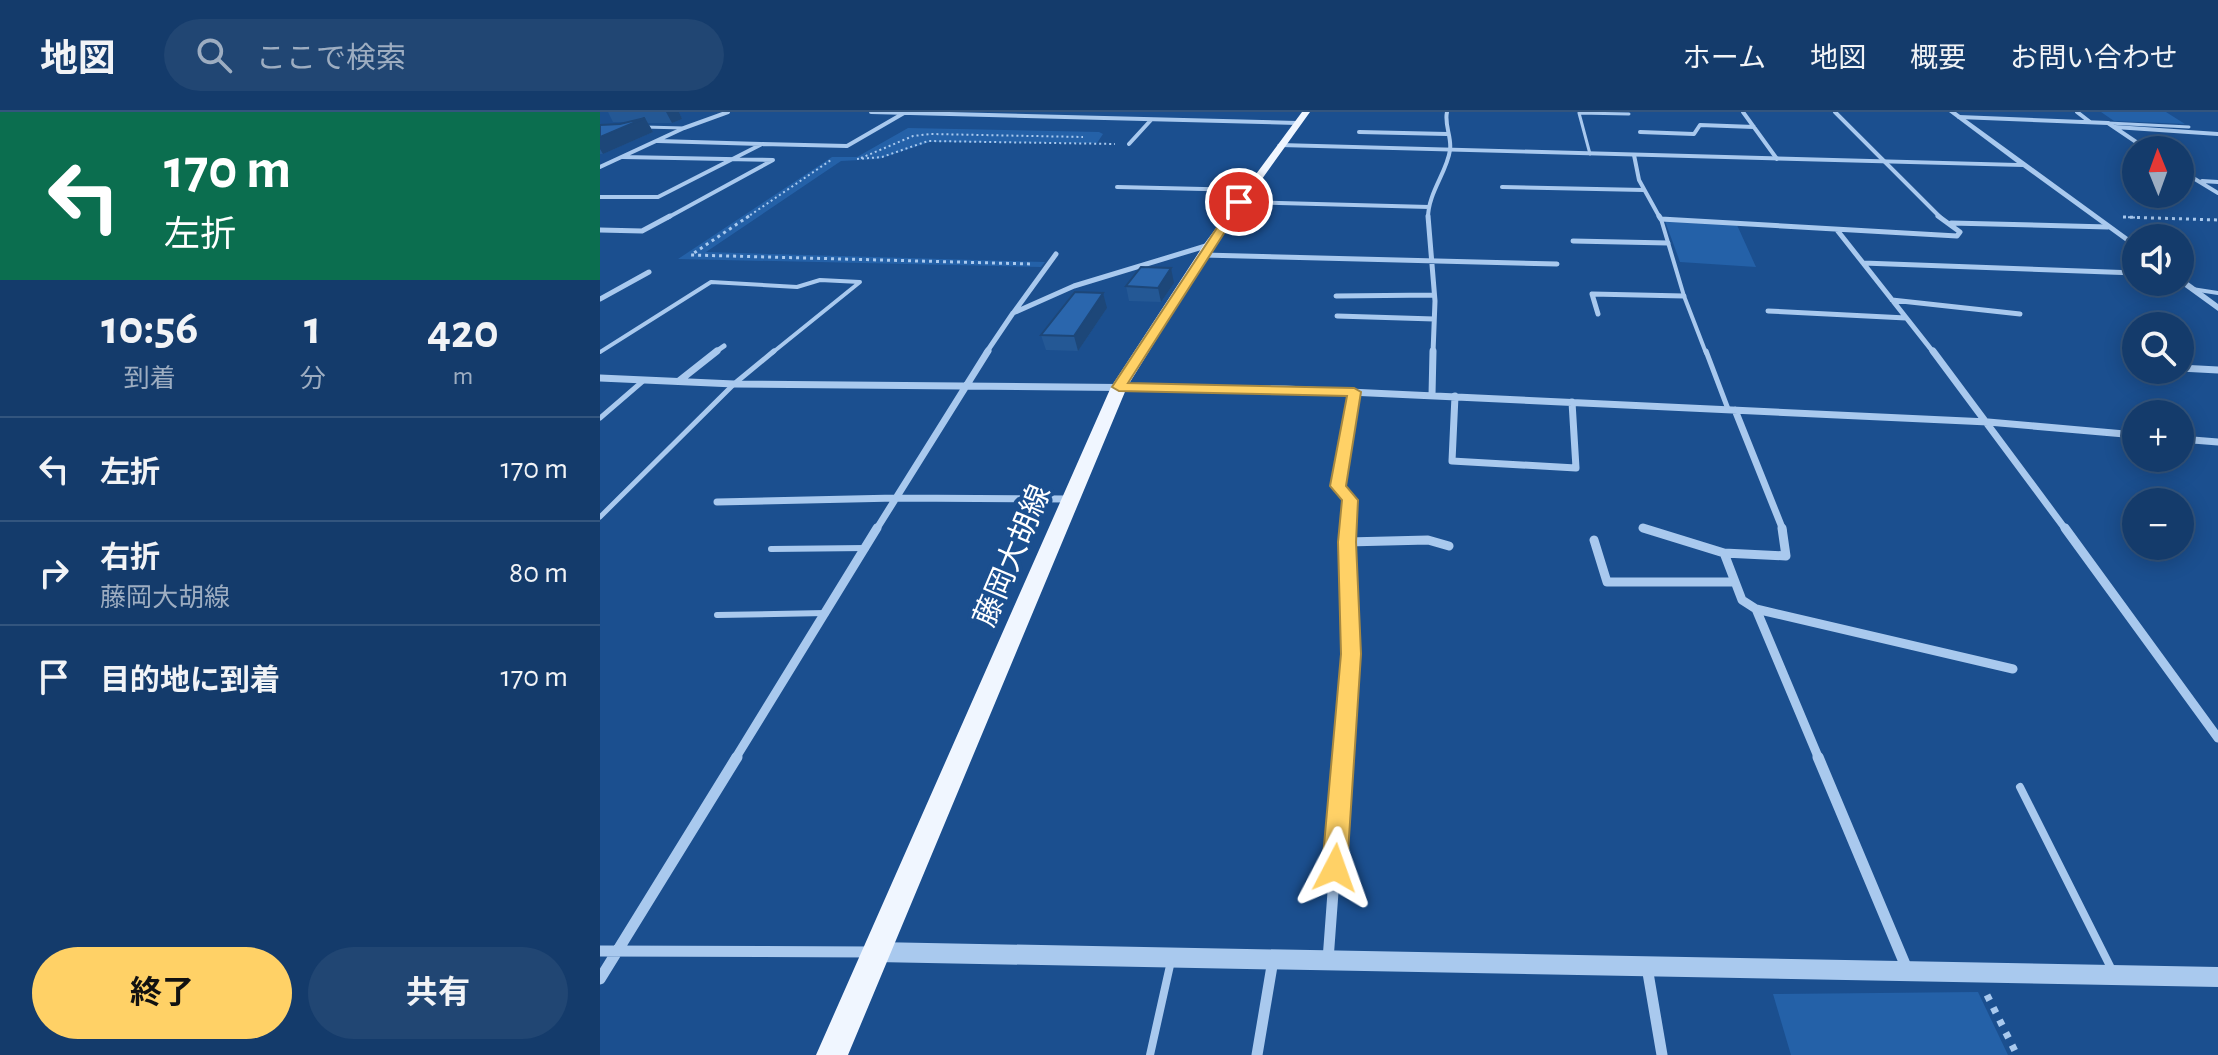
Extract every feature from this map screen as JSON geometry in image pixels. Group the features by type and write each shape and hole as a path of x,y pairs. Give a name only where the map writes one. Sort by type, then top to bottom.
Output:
{"main road":[{"name":"藤岡大胡線","path":"832,1055 1119,387 1206,250 1302,118"}],"street":[{"path":"600,167 684,128 728,112"},
{"path":"871,112 1151,120 1302,118"},
{"path":"1011,116 1017,112"},
{"path":"1178,120 1185,112"},
{"path":"1432,395 1434,295 1429,207 1450,150 1447,112"},
{"path":"1743,112 1777,159"},
{"path":"1634,155 1644,190 1661,219 1957,236 1960,232 1927,207 1835,112"},
{"path":"2077,112 2090,122"},
{"path":"657,141 847,146 905,113"},
{"path":"1955,114 2108,123 2128,136"},
{"path":"1955,114 2122,237"},
{"path":"1129,144 1151,120"},
{"path":"1640,132 1694,134 1700,125 1754,127"},
{"path":"2115,127 2218,134"},
{"path":"1359,132 1447,134"},
{"path":"600,197 658,197 762,144"},
{"path":"1280,145 2024,165"},
{"path":"600,230 642,231 773,160 621,158"},
{"path":"2194,179 2218,193"},
{"path":"2197,181 2218,182"},
{"path":"1117,187 1429,207"},
{"path":"1502,187 1644,190"},
{"path":"1950,223 2108,227"},
{"path":"1837,230 1988,422 2218,738"},
{"path":"1573,241 1668,243"},
{"path":"1013,313 1074,286 1206,250 1557,264"},
{"path":"600,979 964,387 1056,254"},
{"path":"1863,263 2122,272"},
{"path":"600,299 649,272"},
{"path":"2194,290 2218,308"},
{"path":"1598,314 1592,294 1684,296"},
{"path":"1336,296 1434,295"},
{"path":"1892,300 2020,314"},
{"path":"1768,311 1906,318"},
{"path":"1337,316 1434,319"},
{"path":"678,381 724,346"},
{"path":"2194,369 2218,370"},
{"path":"600,378 734,384 1354,392 1988,422 2122,434"},
{"path":"1455,396 1452,461 1576,468 1572,402"},
{"path":"1643,528 1724,553 1786,556 1782,522 1731,409"},
{"path":"2194,440 2218,442"},
{"path":"717,502 896,498 1070,499"},
{"path":"1328,960 1351,654 1347,542 1428,540 1449,546"},
{"path":"1594,540 1607,582 1735,582"},
{"path":"1724,553 1742,600 1756,609 2013,669"},
{"path":"1756,609 1908,972"},
{"path":"600,951 876,952 2218,977"},
{"path":"1257,1055 1273,959"},
{"path":"1647,966 1662,1055"}],"lane":[{"path":"1590,154 1579,113 1629,114"},
{"path":"2108,123 2189,127"},
{"path":"631,127 684,128"},
{"path":"637,132 647,127"},
{"path":"610,158 621,158"},
{"path":"1661,219 1684,296 1731,409"},
{"path":"600,352 711,282 797,287 820,280 860,282 734,384 600,517"},
{"path":"2194,289 2218,293"},
{"path":"600,418 643,381"},
{"path":"1347,542 1350,500 1338,486 1354,392"},
{"path":"771,549 866,548"},
{"path":"717,615 826,613"},
{"path":"2020,787 2115,975"},
{"path":"1150,1055 1172,957"}],"path":[{"path":"922,135 924,140"},
{"path":"859,159 922,135 1083,137"},
{"path":"846,159 882,157 924,140 1129,144"},
{"path":"909,146 942,141"},
{"path":"833,159 691,255 1049,264"},
{"path":"2096,216 2218,220"},
{"path":"1976,972 2017,1055"}],"shaded area":[{"path":"2101,112 2166,112 2185,124 2114,121"},
{"path":"908,128 1103,134 1097,143 930,142 879,159 841,161 706,252 1045,262 1041,267 678,259 832,157 857,157"},
{"path":"1665,221 1737,225 1756,267 1680,262"},
{"path":"1978,992 2008,1055 1791,1055 1773,994"}],"building":[{"path":"645,118 600,137 600,125"},
{"path":"1141,267 1171,268 1158,288 1126,286"},
{"path":"1075,292 1103,293 1074,336 1041,335"}],"route":[{"path":"1239,202 1119,387 1354,392 1338,486 1350,500 1347,542 1351,654 1335,868"}]}
